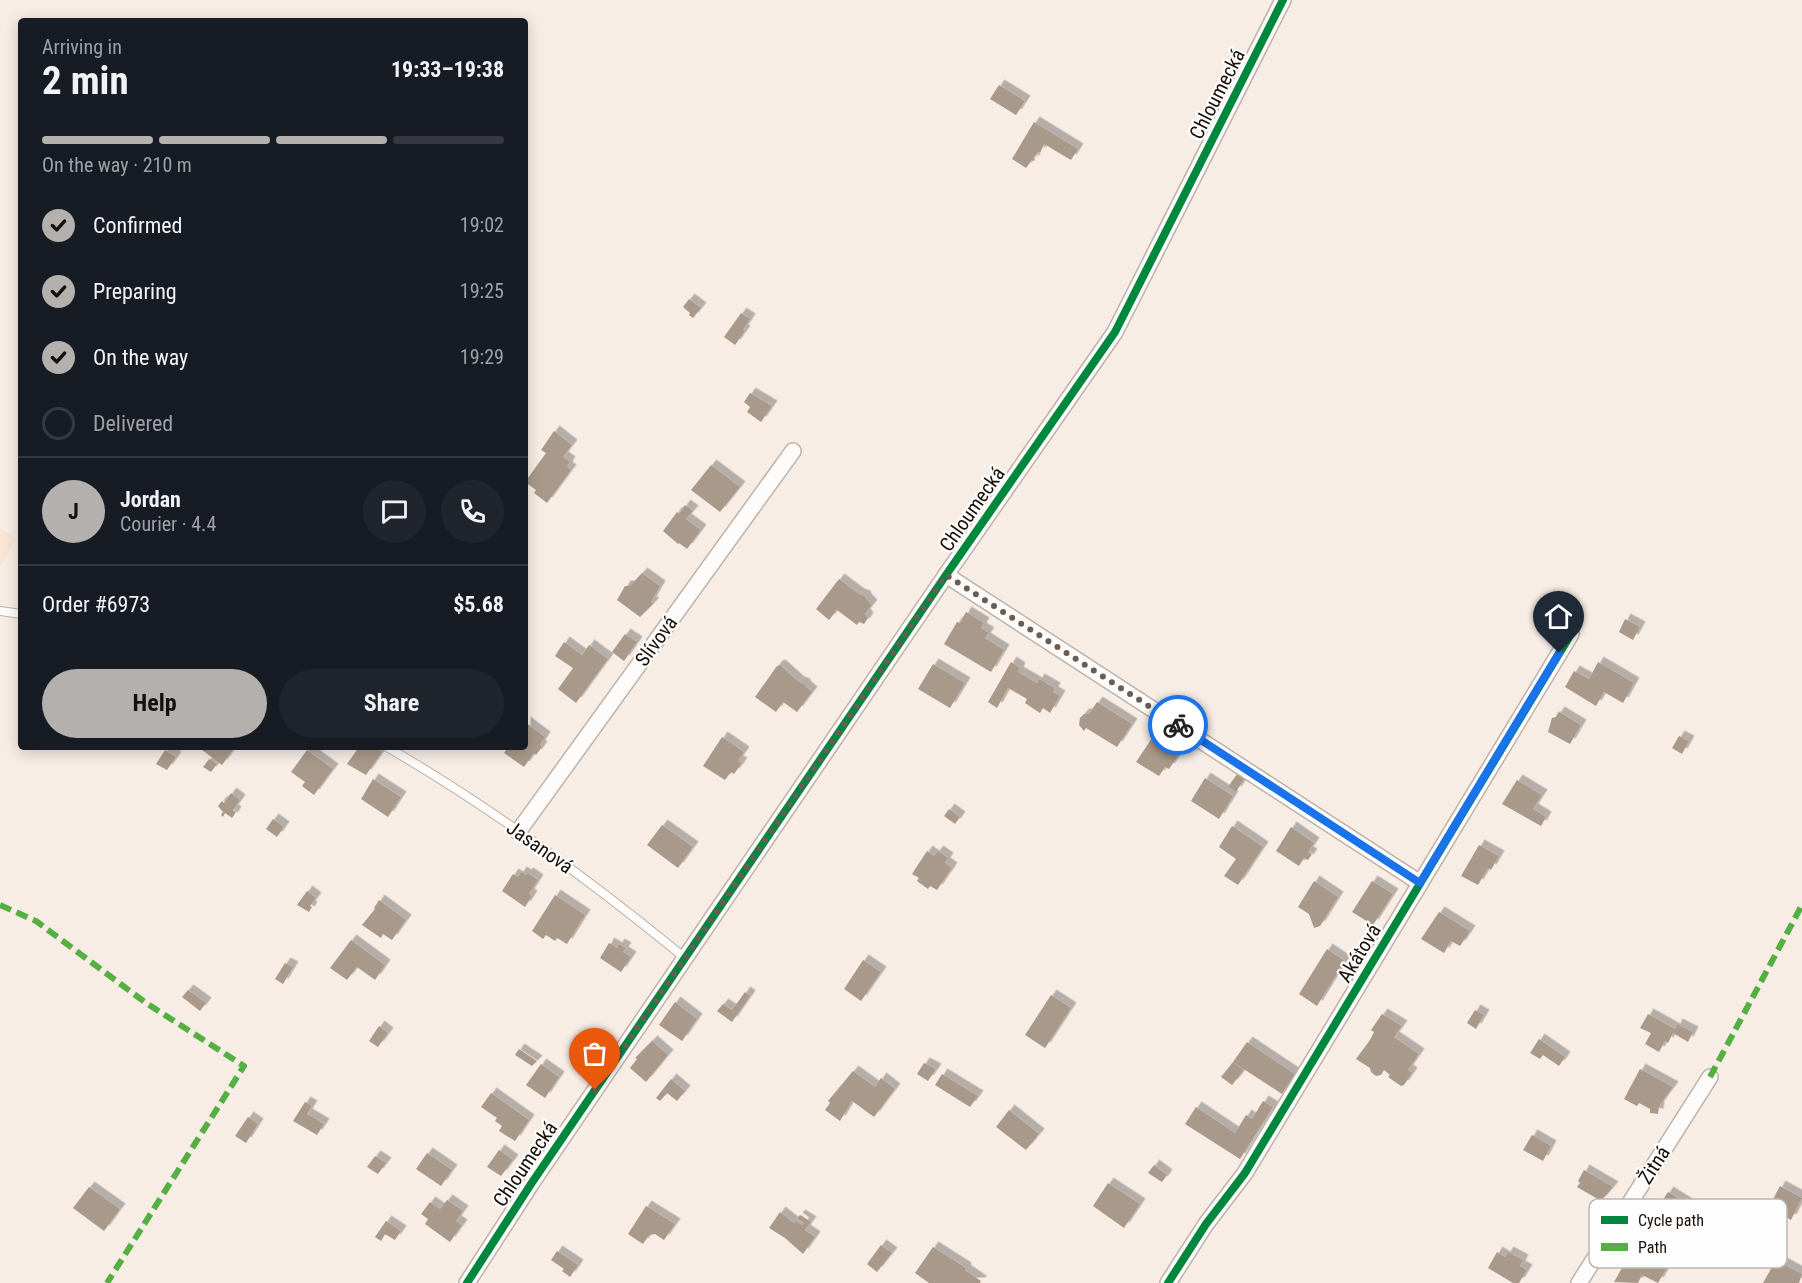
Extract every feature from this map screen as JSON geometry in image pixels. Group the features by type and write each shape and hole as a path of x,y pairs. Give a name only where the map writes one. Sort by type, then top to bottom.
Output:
{"street":[{"name":"Chloumecká","path":"467,1283 531,1184 946,575 1115,332 1282,0"},
{"name":"Slívová","path":"518,832 793,451"},
{"path":"946,575 1420,883"},
{"name":"Akátová","path":"1168,1283 1206,1224 1245,1173 1571,634"},
{"name":"Žitná","path":"1632,1199 1710,1077"},
{"name":"Žitná","path":"1579,1283 1589,1267"}],"lane":[{"path":"0,611 18,614"},
{"name":"Jasanová","path":"392,750 425,768 605,892 685,958"}],"shaded area":[{"path":"0,528 16,539 0,568"}],"building":[{"path":"999,85 1025,101 1016,115 990,99"},
{"path":"1034,122 1078,149 1071,160 1044,144 1040,153 1038,152 1033,158 1034,161 1032,160 1026,168 1012,159"},
{"path":"689,299 701,308 693,318 683,307"},
{"path":"741,313 750,319 735,345 724,337"},
{"path":"750,393 772,406 761,422 747,412 750,407 744,402"},
{"path":"554,431 572,445 563,457 570,462 567,467 571,470 547,503 534,493 536,490 528,484 528,478 546,453 541,450"},
{"path":"711,465 740,487 720,512 691,490"},
{"path":"685,505 693,511 686,519 701,530 687,549 663,531"},
{"path":"642,573 660,586 651,602 654,603 640,617 617,600 625,586 630,586"},
{"path":"839,579 865,596 872,605 865,614 868,618 864,624 859,622 857,625 837,610 829,620 816,609"},
{"path":"966,612 984,623 981,628 989,633 985,638 1004,650 991,672 944,644"},
{"path":"1625,619 1640,627 1633,640 1619,632"},
{"path":"625,634 637,642 624,661 612,652"},
{"path":"564,642 582,655 589,645 608,659 576,703 558,689 573,668 555,656"},
{"path":"1011,662 1020,668 1018,672 1037,683 1039,679 1055,688 1053,692 1060,696 1050,713 1043,708 1040,713 1025,703 1027,699 1008,688 997,708 988,702"},
{"path":"1598,662 1634,683 1623,703 1604,692 1596,706 1565,687 1574,671 1589,679"},
{"path":"933,664 965,683 950,708 918,689"},
{"path":"780,665 812,692 797,712 783,702 776,712 755,697"},
{"path":"1097,702 1132,724 1117,747 1086,728 1084,731 1079,725 1080,718 1084,714 1089,714"},
{"path":"1559,712 1581,725 1570,744 1548,732 1552,718 1556,717"},
{"path":"528,724 545,737 540,745 542,747 536,755 534,753 524,767 504,753 506,750 528,750"},
{"path":"1679,736 1689,741 1682,754 1672,748"},
{"path":"722,737 744,752 738,761 742,763 734,774 731,772 725,780 703,766"},
{"path":"1152,738 1178,756 1169,769 1165,767 1159,776 1136,762"},
{"path":"165,750 176,757 167,770 156,764"},
{"path":"202,750 233,750 222,765"},
{"path":"307,750 333,769 314,795 302,786 305,782 291,772"},
{"path":"357,750 382,752 366,775 347,764"},
{"path":"209,759 217,764 211,772 203,767"},
{"path":"1237,774 1244,779 1236,792 1228,787"},
{"path":"1205,778 1233,796 1219,819 1191,801"},
{"path":"373,779 401,797 388,817 361,799"},
{"path":"1517,780 1542,795 1533,809 1546,817 1541,826 1502,804"},
{"path":"231,793 240,800 233,810 236,812 232,818 225,813 223,817 221,815 223,812 218,806 222,801 224,803"},
{"path":"949,809 960,817 955,824 944,816"},
{"path":"273,819 284,827 277,837 266,829"},
{"path":"662,825 693,847 678,868 647,845"},
{"path":"1232,826 1263,847 1238,885 1224,876 1236,859 1219,847"},
{"path":"1291,827 1314,843 1308,852 1312,854 1308,860 1304,858 1299,866 1276,851"},
{"path":"1479,845 1499,856 1491,870 1488,868 1478,885 1461,876"},
{"path":"927,851 934,856 938,851 948,858 945,863 952,868 937,890 930,886 928,889 917,881 919,878 912,874"},
{"path":"521,872 526,875 528,873 538,880 529,894 532,896 525,907 502,891 513,874 518,877"},
{"path":"1314,881 1338,897 1320,926 1314,928 1309,914 1298,907"},
{"path":"1372,881 1393,894 1373,925 1352,912"},
{"path":"307,891 316,898 309,912 297,905"},
{"path":"555,895 585,915 567,944 557,938 555,941 546,935 543,939 532,931"},
{"path":"379,900 406,920 392,940 383,934 381,938 362,925"},
{"path":"1439,912 1470,931 1460,946 1451,941 1444,953 1421,939"},
{"path":"351,940 385,965 375,980 357,967 347,980 330,968"},
{"path":"609,943 617,948 619,944 626,948 623,952 631,957 621,972 600,958"},
{"path":"1327,949 1345,961 1317,1006 1299,994"},
{"path":"863,960 881,972 861,1001 844,989"},
{"path":"285,963 293,967 283,984 275,979"},
{"path":"188,990 206,1003 200,1011 182,997"},
{"path":"745,992 750,996 732,1022 717,1011 723,1004 732,1010"},
{"path":"1051,995 1071,1008 1045,1048 1025,1035"},
{"path":"675,1002 697,1019 682,1041 659,1025"},
{"path":"1475,1010 1484,1015 1476,1029 1467,1023"},
{"path":"1382,1014 1402,1026 1394,1037 1419,1054 1408,1070 1412,1073 1401,1086 1388,1077 1390,1075 1384,1070 1381,1075 1376,1076 1370,1068 1356,1059 1370,1040 1374,1032 1371,1030"},
{"path":"1648,1014 1675,1029 1677,1024 1693,1032 1688,1042 1673,1033 1668,1043 1665,1041 1659,1052 1645,1044 1651,1033 1640,1028"},
{"path":"379,1026 388,1033 378,1047 369,1041"},
{"path":"1539,1039 1565,1057 1559,1066 1543,1055 1540,1059 1530,1053"},
{"path":"652,1041 668,1055 646,1082 630,1068 637,1059 635,1058"},
{"path":"1247,1042 1295,1074 1282,1094 1233,1062"},
{"path":"519,1049 537,1061 532,1066 515,1055"},
{"path":"1233,1062 1244,1070 1232,1085 1221,1077"},
{"path":"924,1063 936,1069 928,1081 917,1074"},
{"path":"541,1064 559,1077 545,1098 526,1085"},
{"path":"1640,1069 1673,1087 1659,1106 1658,1114 1650,1113 1650,1109 1639,1103 1637,1106 1624,1099"},
{"path":"853,1071 875,1087 881,1078 895,1089 874,1117 852,1101 840,1121 825,1110 830,1103 828,1101"},
{"path":"942,1074 978,1096 970,1107 935,1085"},
{"path":"671,1079 685,1091 677,1101 667,1093 660,1101 656,1098"},
{"path":"491,1093 529,1120 515,1141 499,1131 502,1126 495,1121 497,1118 481,1107"},
{"path":"1263,1101 1273,1107 1240,1159 1185,1124 1196,1107 1235,1133 1246,1115 1252,1119"},
{"path":"305,1102 312,1106 307,1114 324,1124 317,1135 293,1121"},
{"path":"1009,1110 1039,1134 1026,1150 996,1127"},
{"path":"248,1117 258,1124 246,1143 235,1136"},
{"path":"1532,1135 1551,1146 1543,1161 1523,1150"},
{"path":"499,1150 513,1160 501,1176 487,1167"},
{"path":"427,1153 452,1170 441,1186 416,1169"},
{"path":"375,1156 386,1163 378,1174 367,1167"},
{"path":"1154,1165 1167,1175 1162,1182 1148,1173"},
{"path":"1584,1170 1613,1187 1603,1199 1598,1199 1577,1187 1580,1183 1578,1181"},
{"path":"1108,1183 1140,1204 1124,1228 1093,1206"},
{"path":"1780,1186 1802,1198 1791,1220 1787,1218 1787,1199 1773,1199"},
{"path":"89,1187 120,1209 104,1231 73,1208"},
{"path":"1668,1192 1679,1199 1663,1199"},
{"path":"447,1200 463,1211 456,1221 462,1225 450,1242 425,1224 428,1219 421,1214 430,1202 440,1209"},
{"path":"646,1206 675,1224 664,1240 655,1234 649,1235 643,1244 628,1234"},
{"path":"780,1212 794,1223 796,1221 802,1225 804,1223 797,1218 800,1215 811,1222 805,1230 815,1237 803,1254 769,1228"},
{"path":"386,1221 401,1231 395,1240 385,1234 381,1241 375,1237"},
{"path":"881,1245 892,1253 877,1272 867,1264"},
{"path":"933,1247 966,1268 965,1270 981,1281 980,1283 929,1283 915,1273"},
{"path":"557,1251 578,1265 570,1277 562,1271 564,1269 551,1260"},
{"path":"1497,1252 1505,1257 1508,1252 1523,1260 1520,1266 1527,1270 1519,1283 1513,1283 1488,1268"},
{"path":"1787,1266 1802,1274 1799,1283 1763,1283 1771,1268 1787,1268"},
{"path":"1622,1268 1667,1268 1658,1283 1642,1275 1638,1283 1614,1282"}],"marked path":[{"path":"0,905 36,921 146,1003 244,1066 107,1283"},
{"path":"1710,1077 1802,905"}],"cycle path":[{"path":"467,1283 531,1184 946,575 1115,332 1283,0"},
{"path":"1168,1283 1206,1224 1245,1173 1571,634"}],"way so far":[{"path":"595,1090 946,575 1178,725"}],"route":[{"path":"1178,725 1420,883 1559,653"}]}
